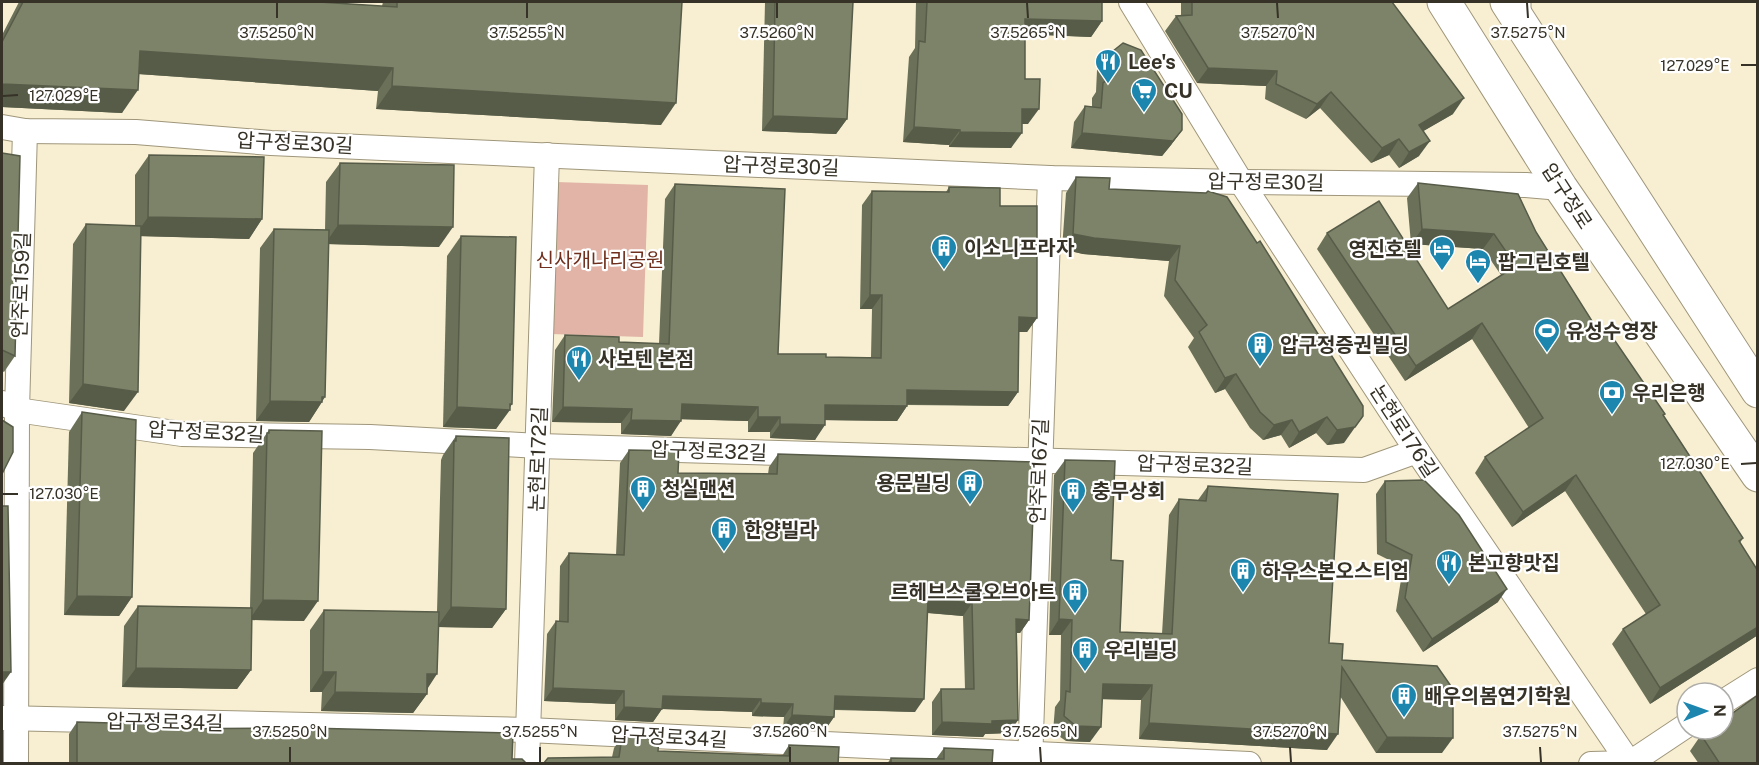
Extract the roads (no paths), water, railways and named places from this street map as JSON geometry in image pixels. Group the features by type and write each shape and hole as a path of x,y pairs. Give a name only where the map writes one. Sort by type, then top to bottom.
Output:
{"main road":[{"name":"압구정로","path":"1444,2 1561,188 1758,475"},
{"path":"1511,5 1758,391"}],"street":[{"name":"논현로176길","path":"1131,2 1241,182 1417,451 1630,763"},
{"name":"압구정로30길","path":"2,127 25,131 136,132 272,143 1050,178 1526,185 1561,188"},
{"name":"언주로159길","path":"16,764 9,718 9,407 25,131"},
{"name":"논현로172길","path":"527,764 547,155"},
{"name":"언주로167길","path":"1030,758 1050,178"},
{"name":"압구정로32길","path":"9,407 182,434 370,437 539,446 1364,470 1417,451"},
{"path":"1735,694 1758,680"},
{"name":"압구정로34길","path":"9,718 528,730 1030,758 1249,764"},
{"path":"1591,764 1630,763 1675,733"}],"place":[{"name":"Lee's","path":"1108,85"},
{"name":"CU","path":"1144,114"},
{"name":"이소니프라자","path":"944,271"},
{"name":"영진호텔","path":"1442,272"},
{"name":"팝그린호텔","path":"1478,285"},
{"name":"유성수영장","path":"1547,354"},
{"name":"압구정증권빌딩","path":"1260,368"},
{"name":"사보텐 본점","path":"579,382"},
{"name":"우리은행","path":"1612,416"},
{"name":"용문빌딩","path":"970,506"},
{"name":"청실맨션","path":"643,512"},
{"name":"충무상회","path":"1073,514"},
{"name":"한양빌라","path":"724,553"},
{"name":"본고향맛집","path":"1449,586"},
{"name":"하우스본오스티엄","path":"1243,594"},
{"name":"르헤브스쿨오브아트","path":"1075,615"},
{"name":"우리빌딩","path":"1085,673"},
{"name":"배우의봄연기학원","path":"1404,719"}],"park label":[{"name":"신사개나리공원","path":"600,260"}]}
